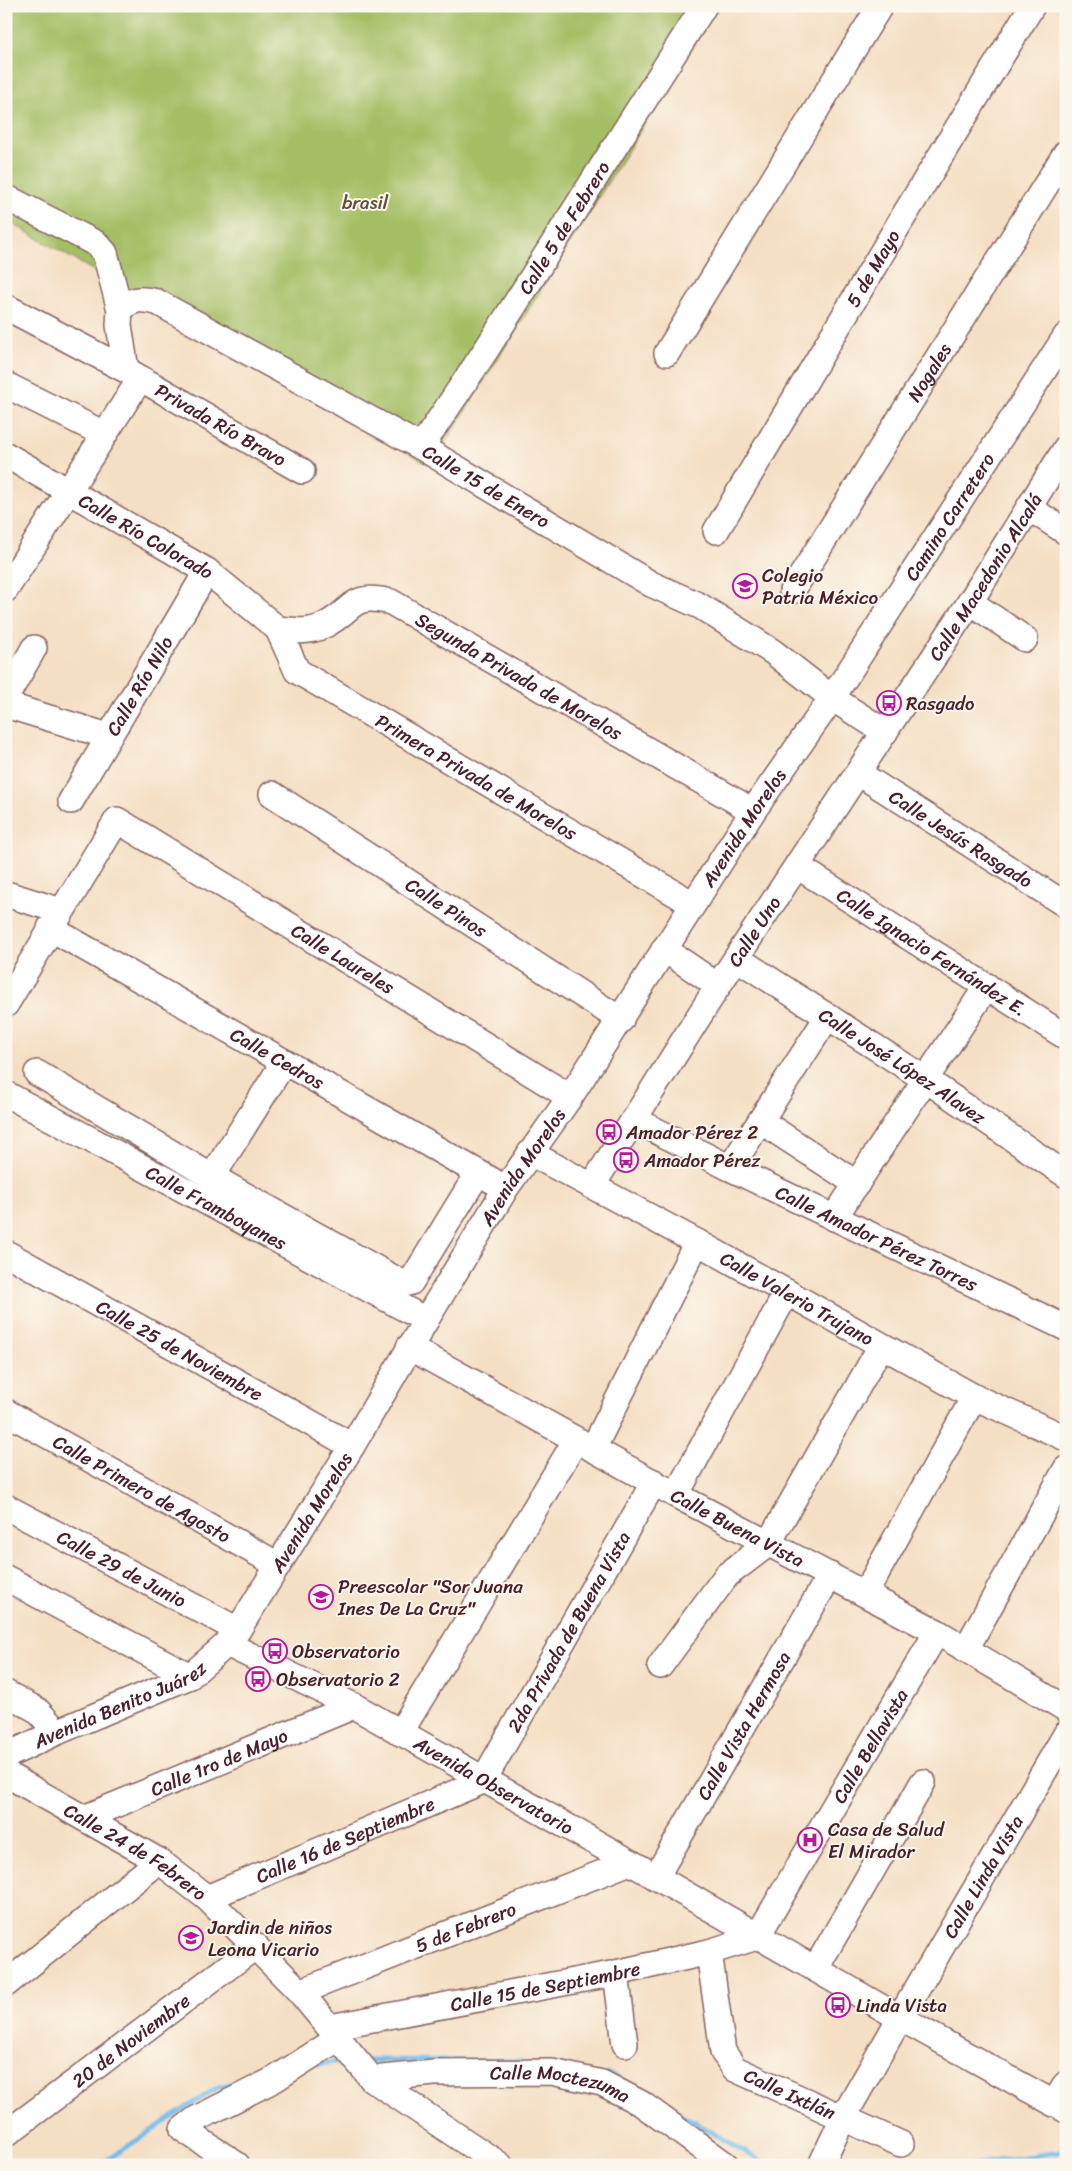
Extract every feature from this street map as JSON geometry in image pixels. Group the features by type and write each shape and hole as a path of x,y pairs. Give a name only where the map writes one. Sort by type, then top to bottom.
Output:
{"street":[{"name":"Calle 5 de Febrero","path":"422,447 486,350 704,6"},
{"path":"667,353 880,6"},
{"name":"5 de Mayo","path":"716,531 902,219 1032,6"},
{"name":"Nogales","path":"792,591 1066,153"},
{"path":"7,588 104,434 133,374 119,325 124,306 104,253 97,244 11,200"},
{"name":"Calle 15 de Enero","path":"124,306 139,298 157,302 422,447 651,584 700,606 773,652 832,698 885,732"},
{"name":"Privada Río Bravo","path":"6,307 133,374 302,471"},
{"name":"Camino Carretero","path":"832,698 1066,336"},
{"path":"6,385 104,434"},
{"name":"Calle Macedonio Alcalá","path":"920,679 1066,448"},
{"name":"Calle Río Colorado","path":"6,455 207,571 278,630"},
{"path":"1029,508 1066,532"},
{"name":"Calle Río Nilo","path":"72,801 108,736 207,571"},
{"name":"Segunda Privada de Morelos","path":"278,630 304,631 325,625 355,603 372,598 391,602 754,811"},
{"path":"970,602 1025,639"},
{"name":"Primera Privada de Morelos","path":"278,630 297,671 694,904"},
{"path":"6,697 34,648"},
{"name":"Calle Uno","path":"592,1186 718,986 738,959 920,679"},
{"name":"Avenida Morelos","path":"232,1637 352,1446 409,1347 506,1188 570,1097 754,811 832,698"},
{"path":"6,705 108,736"},
{"name":"Calle Jesús Rasgado","path":"858,773 1066,904"},
{"name":"Calle Pinos","path":"272,794 621,1020"},
{"name":"Calle Laureles","path":"56,920 117,820 570,1097"},
{"name":"Calle Ignacio Fernández E.","path":"797,866 1066,1037"},
{"name":"Calle Cedros","path":"6,894 56,920 284,1062 506,1188"},
{"path":"6,1004 56,920"},
{"path":"664,949 718,986"},
{"name":"Calle José López Alavez","path":"738,959 925,1079 1066,1176"},
{"path":"834,1218 986,986"},
{"path":"730,1168 762,1122 828,1016"},
{"path":"212,1177 284,1062"},
{"path":"37,1074 212,1177 404,1284 411,1282 478,1173"},
{"name":"Calle Framboyanes","path":"6,1094 426,1320"},
{"name":"Calle Amador Pérez Torres","path":"635,1120 730,1168 1066,1328"},
{"path":"762,1122 857,1184"},
{"name":"Calle Valerio Trujano","path":"530,1153 698,1242 974,1397 1066,1438"},
{"path":"400,1733 584,1444 698,1242"},
{"name":"Calle 25 de Noviembre","path":"6,1253 352,1446"},
{"path":"676,1495 787,1292"},
{"path":"660,1666 727,1575 768,1544 881,1346"},
{"name":"Calle Buena Vista","path":"409,1347 676,1495 937,1632 1066,1709"},
{"path":"865,1594 974,1397"},
{"name":"Calle Primero de Agosto","path":"6,1412 278,1565"},
{"path":"966,1649 1066,1469"},
{"name":"2da Privada de Buena Vista","path":"483,1781 654,1482"},
{"name":"Calle 29 de Junio","path":"6,1507 232,1637"},
{"name":"Calle Vista Hermosa","path":"656,1877 830,1575"},
{"path":"6,1578 190,1676"},
{"name":"Calle Bellavista","path":"757,1937 937,1632"},
{"name":"Avenida Observatorio","path":"232,1637 483,1781 630,1862 757,1937 816,1968 900,2018 1062,2099"},
{"name":"Avenida Benito Juárez","path":"7,1773 57,1732 190,1676 232,1637"},
{"path":"6,1693 37,1710 57,1732"},
{"name":"Calle 1ro de Mayo","path":"84,1818 354,1706"},
{"name":"Calle Linda Vista","path":"821,2165 843,2118 1066,1734"},
{"name":"Calle 24 de Febrero","path":"7,1773 159,1861 207,1898 300,1992 372,2079 500,2165"},
{"name":"Calle 16 de Septiembre","path":"207,1898 483,1781"},
{"path":"816,1968 923,1782"},
{"path":"6,1984 159,1861"},
{"name":"5 de Febrero","path":"300,1992 630,1862"},
{"name":"Calle 15 de Septiembre","path":"334,2033 709,1952 757,1937"},
{"name":"20 de Noviembre","path":"6,2134 256,1946"},
{"name":"Calle Ixtlán","path":"709,1952 723,2052 735,2069 901,2144"},
{"path":"616,1972 625,2044"},
{"path":"237,2165 184,2129 196,2119 275,2079 334,2033"},
{"name":"Calle Moctezuma","path":"372,2079 434,2073 552,2072 602,2083 642,2104 726,2165"}],"green space":[{"name":"brasil","path":"6,6 718,6 431,466 6,220"}],"waterway":[{"path":"366,2060 520,2061"},
{"path":"319,2064 345,2061"},
{"path":"608,2074 629,2084"},
{"path":"97,2165 218,2087 247,2080"},
{"path":"652,2097 767,2165"},
{"path":"971,2165 1066,2151"}],"place":[{"name":"Colegio Patria México","path":"745,586"},
{"name":"Rasgado","path":"889,703"},
{"name":"Amador Pérez 2","path":"609,1132"},
{"name":"Amador Pérez","path":"626,1160"},
{"name":"Preescolar \"Sor Juana Ines De La Cruz\"","path":"321,1597"},
{"name":"Observatorio","path":"275,1651"},
{"name":"Observatorio 2","path":"258,1679"},
{"name":"Casa de Salud El Mirador","path":"810,1840"},
{"name":"Jardin de niños Leona Vicario","path":"191,1938"},
{"name":"Linda Vista","path":"838,2005"}]}
